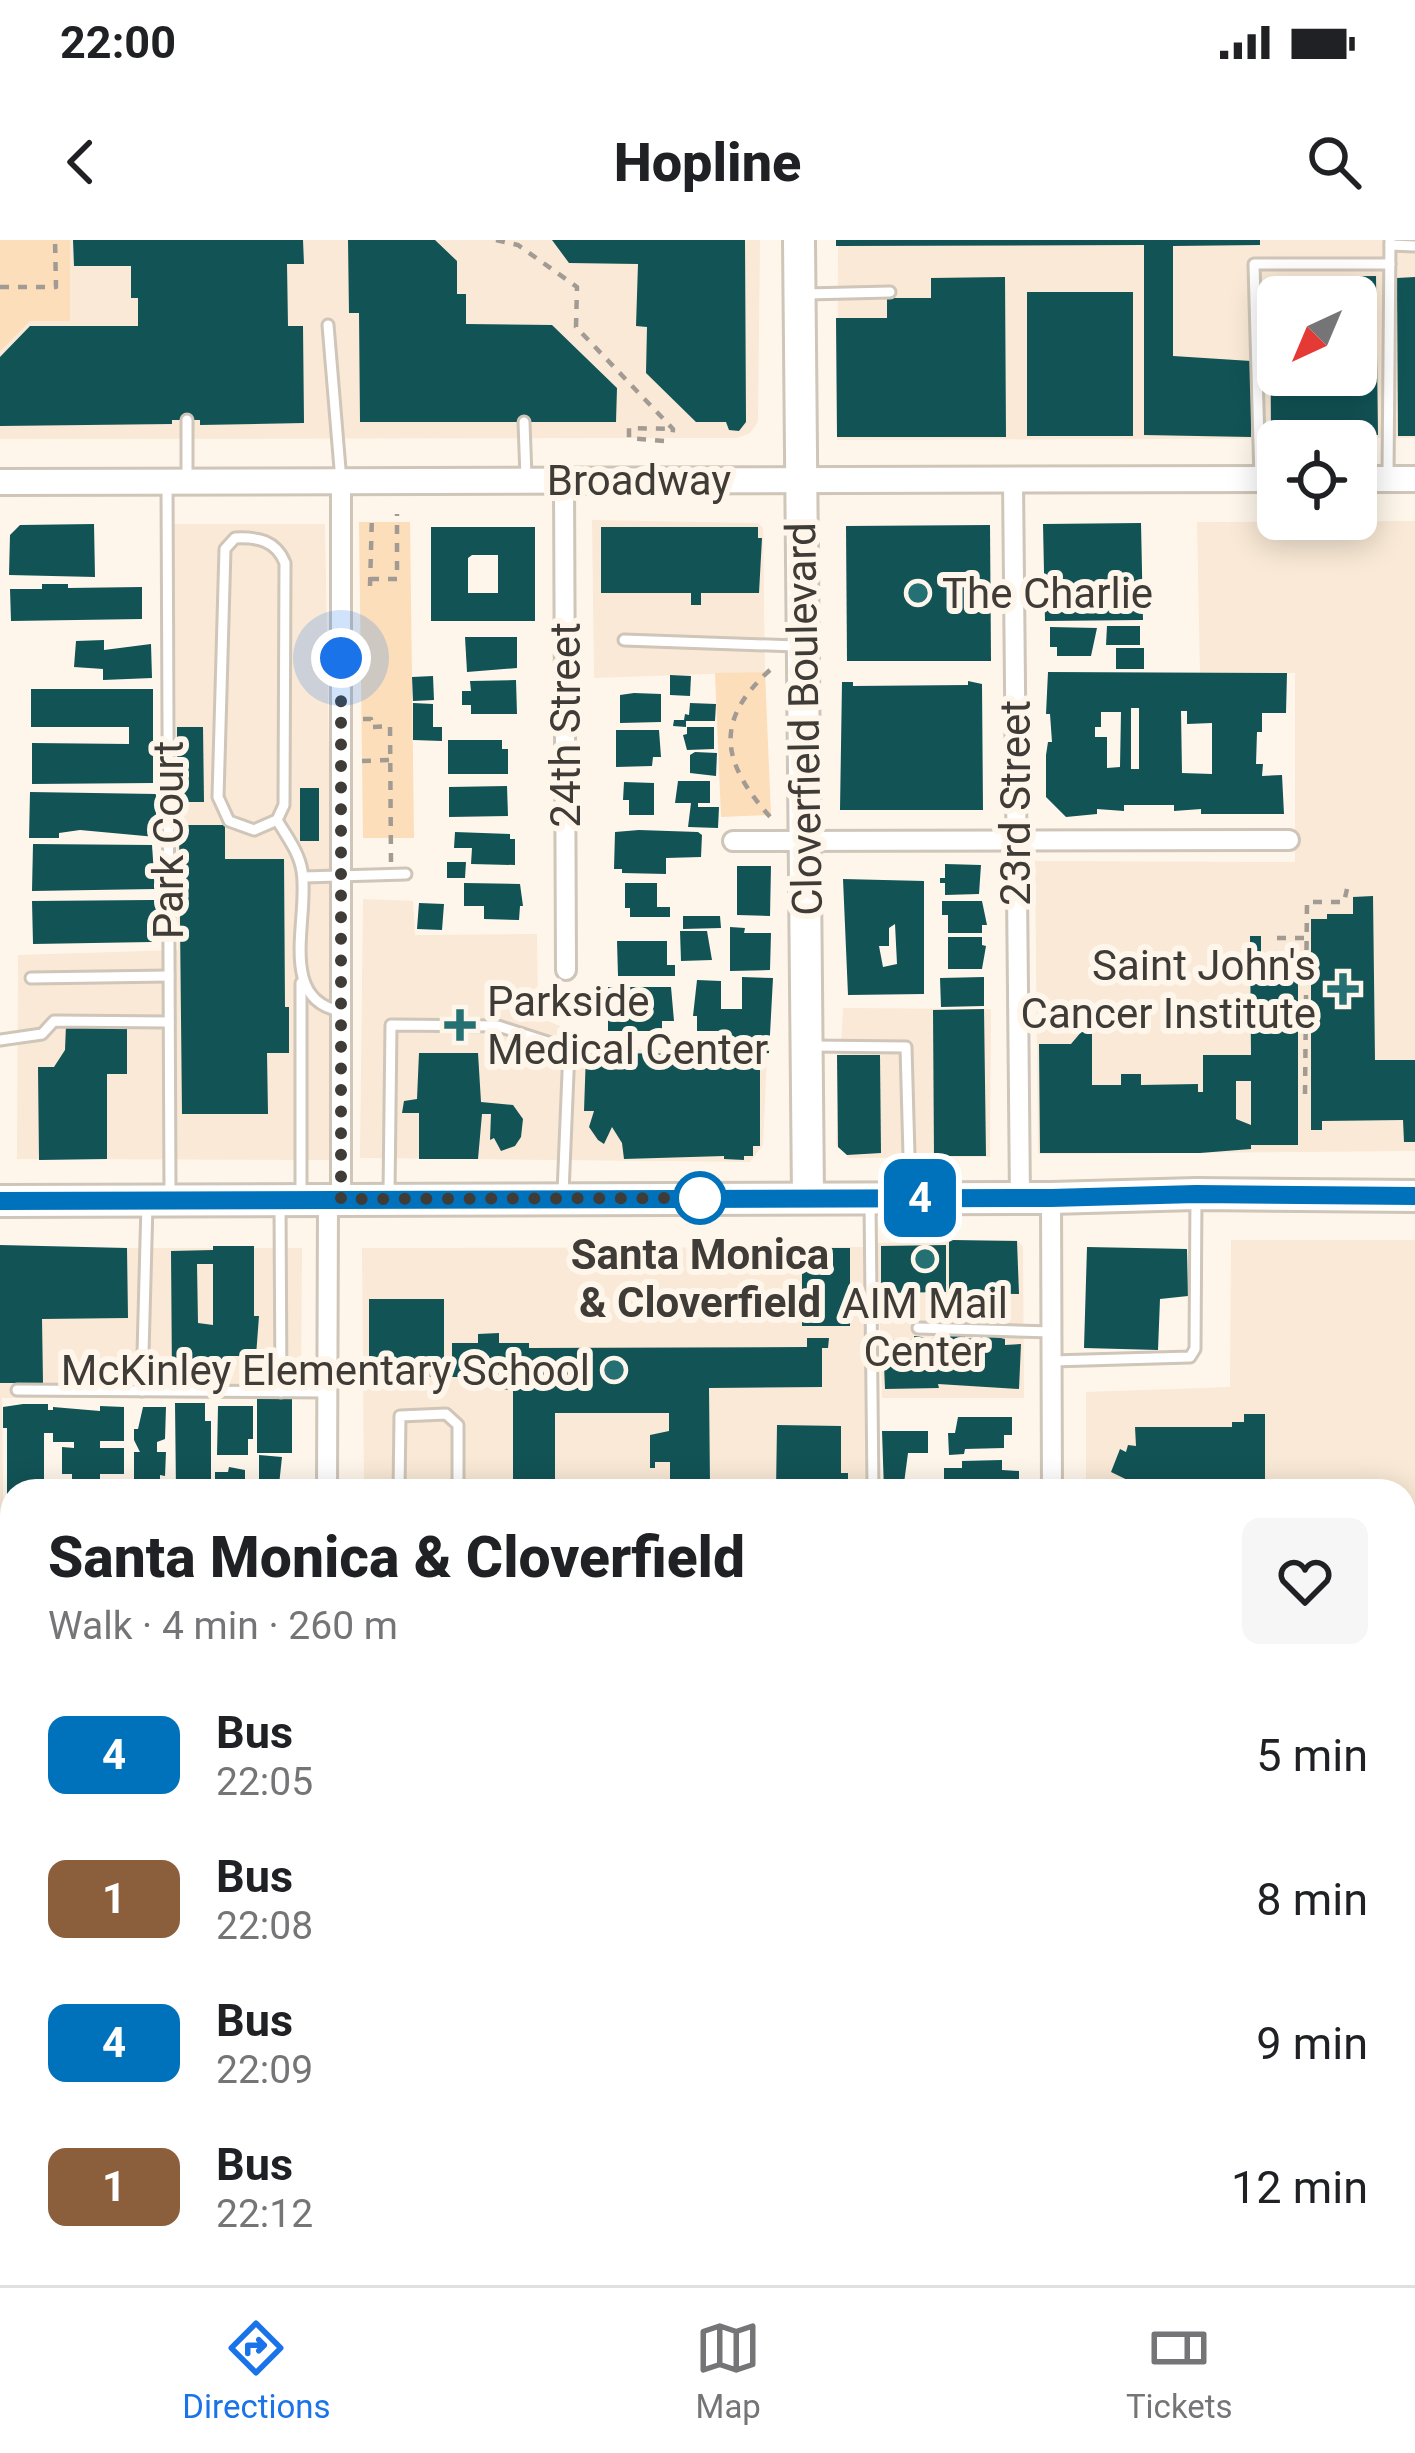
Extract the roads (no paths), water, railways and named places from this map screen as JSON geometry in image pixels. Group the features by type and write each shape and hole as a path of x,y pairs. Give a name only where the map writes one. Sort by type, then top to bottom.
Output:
{"main road":[{"name":"Cloverfield Boulevard","path":"799,240 808,1198"},
{"path":"0,1201 1415,1196"}],"street":[{"name":"Broadway","path":"0,482 1257,479"},
{"path":"1377,479 1415,479"},
{"name":"24th Street","path":"564,480 566,970"},
{"path":"327,1479 329,1392 312,1199 341,1011 341,481"},
{"name":"23rd Street","path":"1013,481 1015,839 1036,1198 1052,1332 1052,1479"},
{"path":"733,841 1288,841"}],"lane":[{"path":"1388,479 1390,243 1415,245"},
{"path":"1265,420 1255,264 1390,264"},
{"path":"799,294 890,292"},
{"path":"328,325 341,481"},
{"name":"Park Court","path":"142,1390 169,1022 177,481 187,420"},
{"path":"524,422 526,480"},
{"path":"235,538 260,539 274,546 285,563 285,797 277,820 268,827 245,830 223,814 218,797 225,549 235,538"},
{"path":"624,640 801,646"},
{"path":"277,820 299,856 304,877 301,980 312,1199 281,1392"},
{"path":"304,877 406,874"},
{"path":"31,978 169,976"},
{"path":"301,980 317,1003 341,1011"},
{"path":"0,1040 42,1034 54,1021 169,1022"},
{"path":"389,1198 391,1025 498,1026 569,1049 563,1198"},
{"path":"808,1046 906,1047 910,1198"},
{"path":"1052,1361 1190,1357 1195,1349 1196,1194"},
{"path":"870,1197 873,1479"},
{"path":"918,1328 1052,1332"},
{"path":"17,1390 329,1392"},
{"path":"399,1479 400,1416 446,1414 458,1425 458,1479"}],"place":[{"name":"The Charlie","path":"918,593"},
{"name":"Saint John's Cancer Institute","path":"1343,989"},
{"name":"Parkside Medical Center","path":"460,1025"},
{"name":"Santa Monica & Cloverfield","path":"700,1198"},
{"name":"AIM Mail Center","path":"925,1259"},
{"name":"McKinley Elementary School","path":"614,1370"}]}
